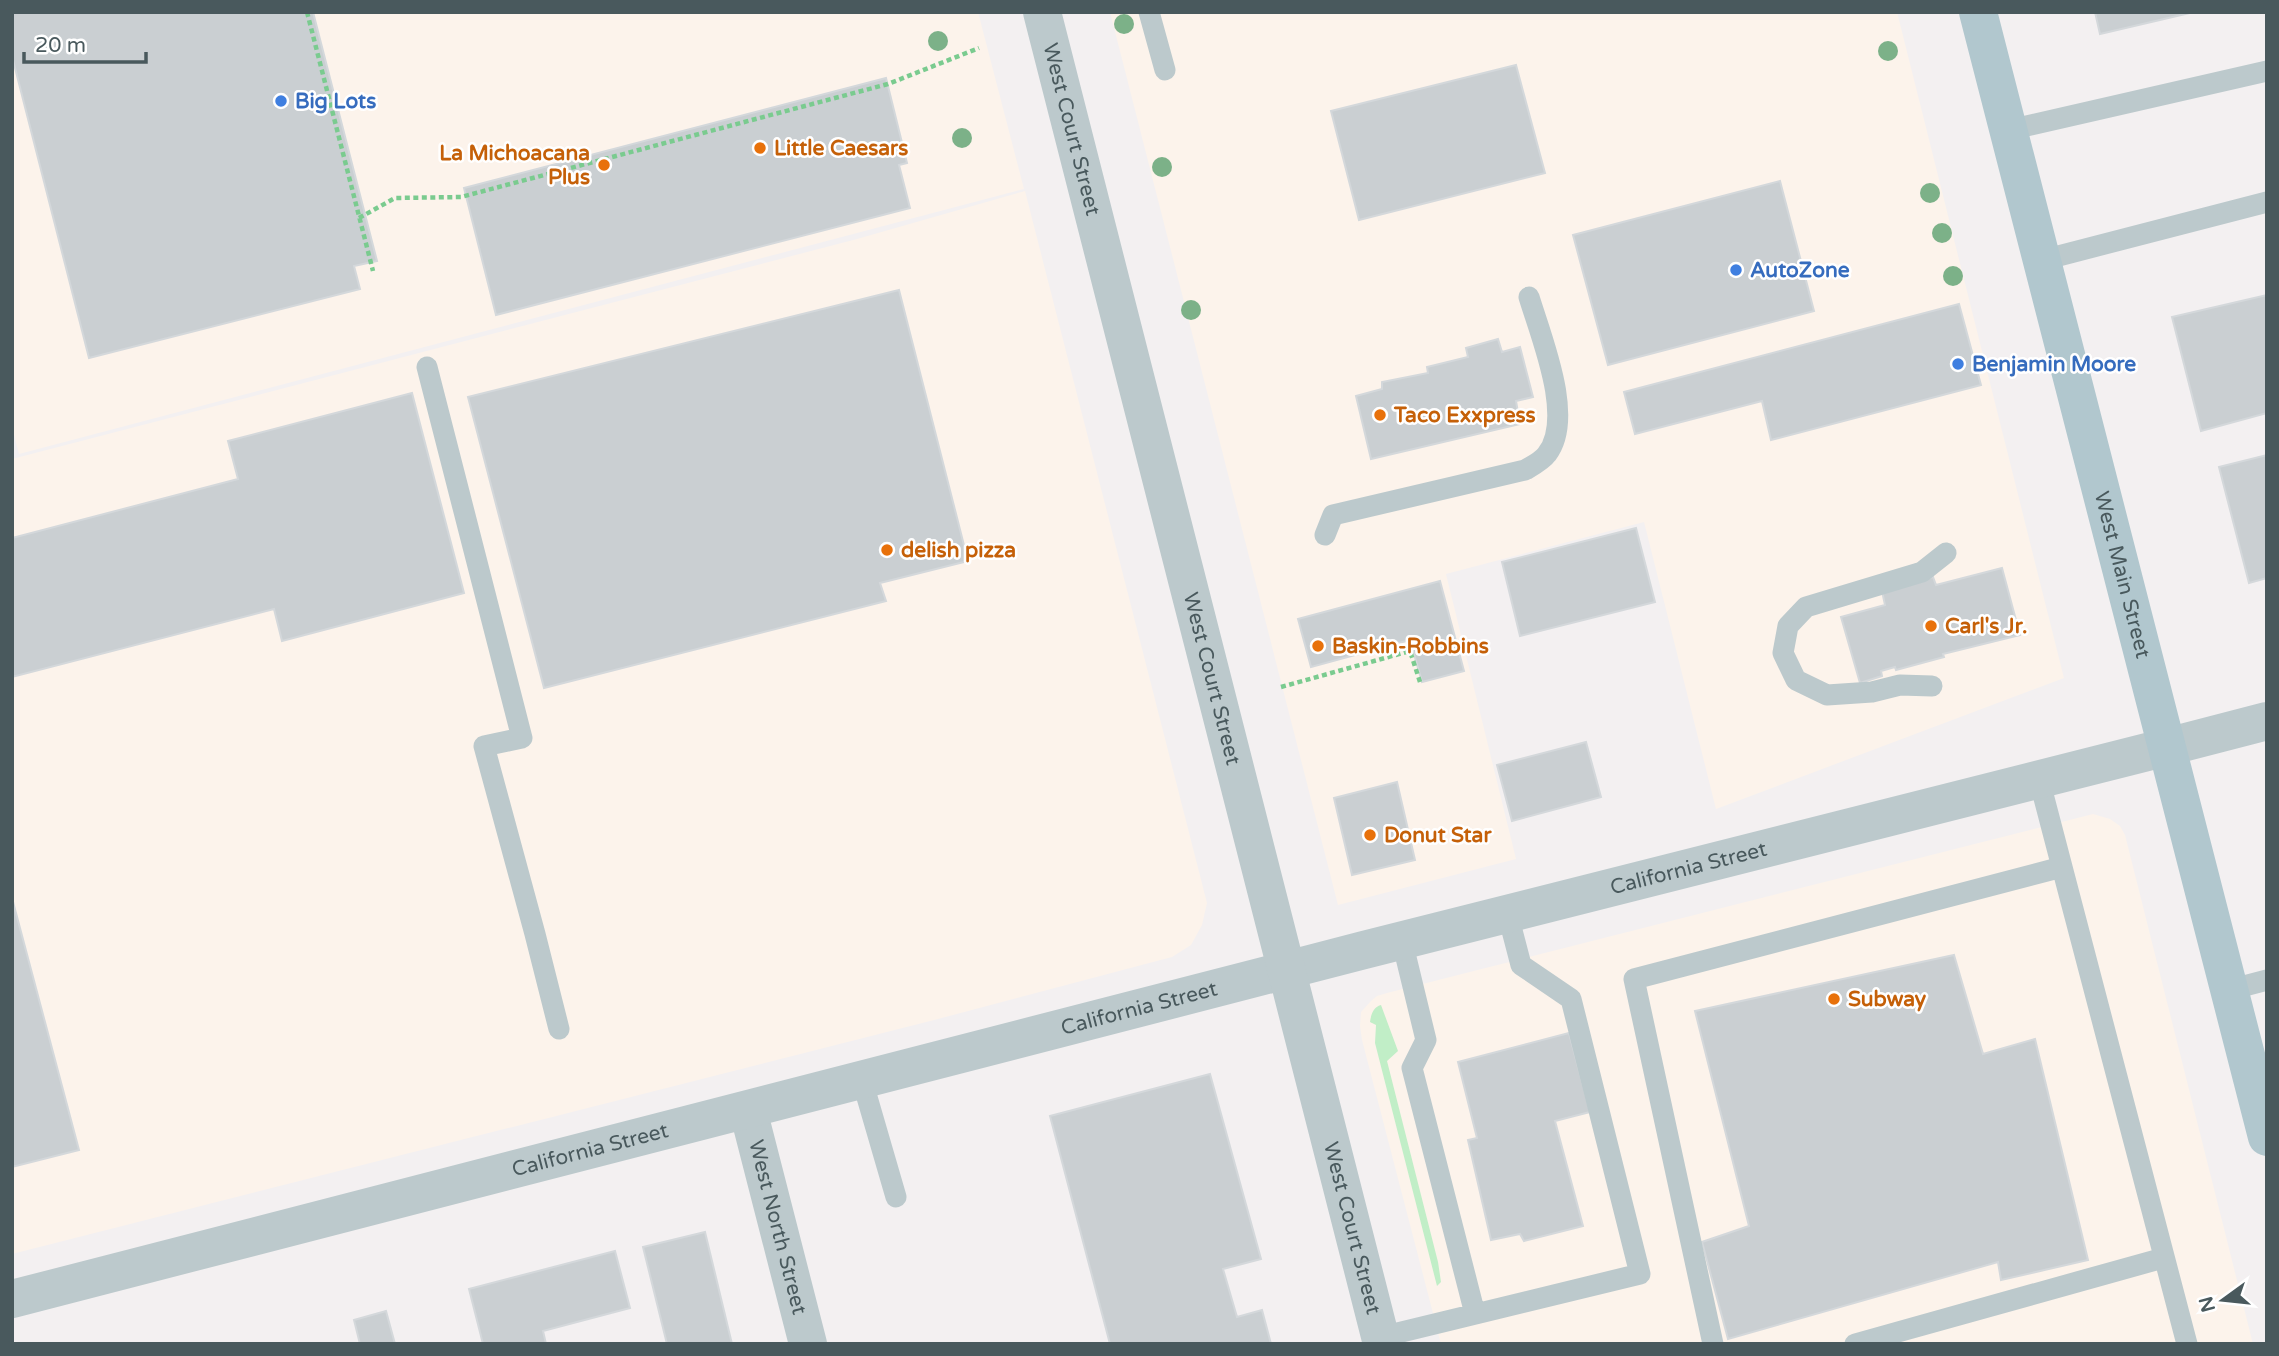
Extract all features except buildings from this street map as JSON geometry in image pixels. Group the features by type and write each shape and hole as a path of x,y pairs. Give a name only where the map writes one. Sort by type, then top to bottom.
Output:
{"main road":[{"name":"West Main Street","path":"1978,12 2267,1137"}],"street":[{"name":"West Court Street","path":"1042,12 1382,1340"},
{"name":"California Street","path":"12,1299 2267,721"},
{"name":"West North Street","path":"748,1110 808,1344"}],"lane":[{"path":"1149,12 1165,70"},
{"path":"2009,131 2267,71"},
{"path":"2043,260 2267,202"},
{"path":"1325,535 1333,515 1525,470 1546,456 1558,434 1559,416 1555,388 1529,297"},
{"path":"427,366 522,738 484,746 536,934 559,1029"},
{"path":"1932,686 1900,685 1872,692 1827,695 1796,680 1783,653 1788,626 1806,607 1922,572 1946,554"},
{"path":"2039,779 2187,1344"},
{"path":"1713,1344 1634,979 2062,867"},
{"path":"1382,1340 1475,1314 1640,1274 1571,999 1521,965 1508,915"},
{"path":"1402,941 1426,1041 1412,1068 1475,1314"},
{"path":"2229,989 2267,980"},
{"path":"862,1080 896,1197"},
{"path":"1855,1344 2163,1258"}],"path":[{"path":"307,12 373,271"},
{"path":"359,218 395,198 461,197 888,84 979,48"},
{"path":"1280,687 1410,651 1420,682"}],"shaded area":[{"path":"12,12 978,12 1024,189 19,454 12,427"},
{"path":"1110,12 1897,12 2064,678 1716,809 1644,522 1446,574 1516,859 1338,905"},
{"path":"1025,191 1207,903 1202,925 1191,945 1172,957 938,1019 12,1254 12,459 857,239"},
{"path":"2093,814 2110,819 2120,826 2125,835 2253,1344 1441,1344 1362,1040 1361,1012 1377,996"}],"green space":[{"path":"1381,1005 1398,1051 1387,1061 1438,1262 1441,1282 1437,1286 1375,1043 1376,1025 1370,1022 1374,1009"}],"place":[{"name":"Big Lots","path":"281,101"},
{"name":"Little Caesars","path":"760,148"},
{"name":"La Michoacana Plus","path":"604,165"},
{"name":"AutoZone","path":"1736,270"},
{"name":"Benjamin Moore","path":"1958,364"},
{"name":"Taco Exxpress","path":"1380,415"},
{"name":"delish pizza","path":"887,550"},
{"name":"Carl's Jr.","path":"1931,626"},
{"name":"Baskin-Robbins","path":"1318,646"},
{"name":"Donut Star","path":"1370,835"},
{"name":"Subway","path":"1834,999"}]}
